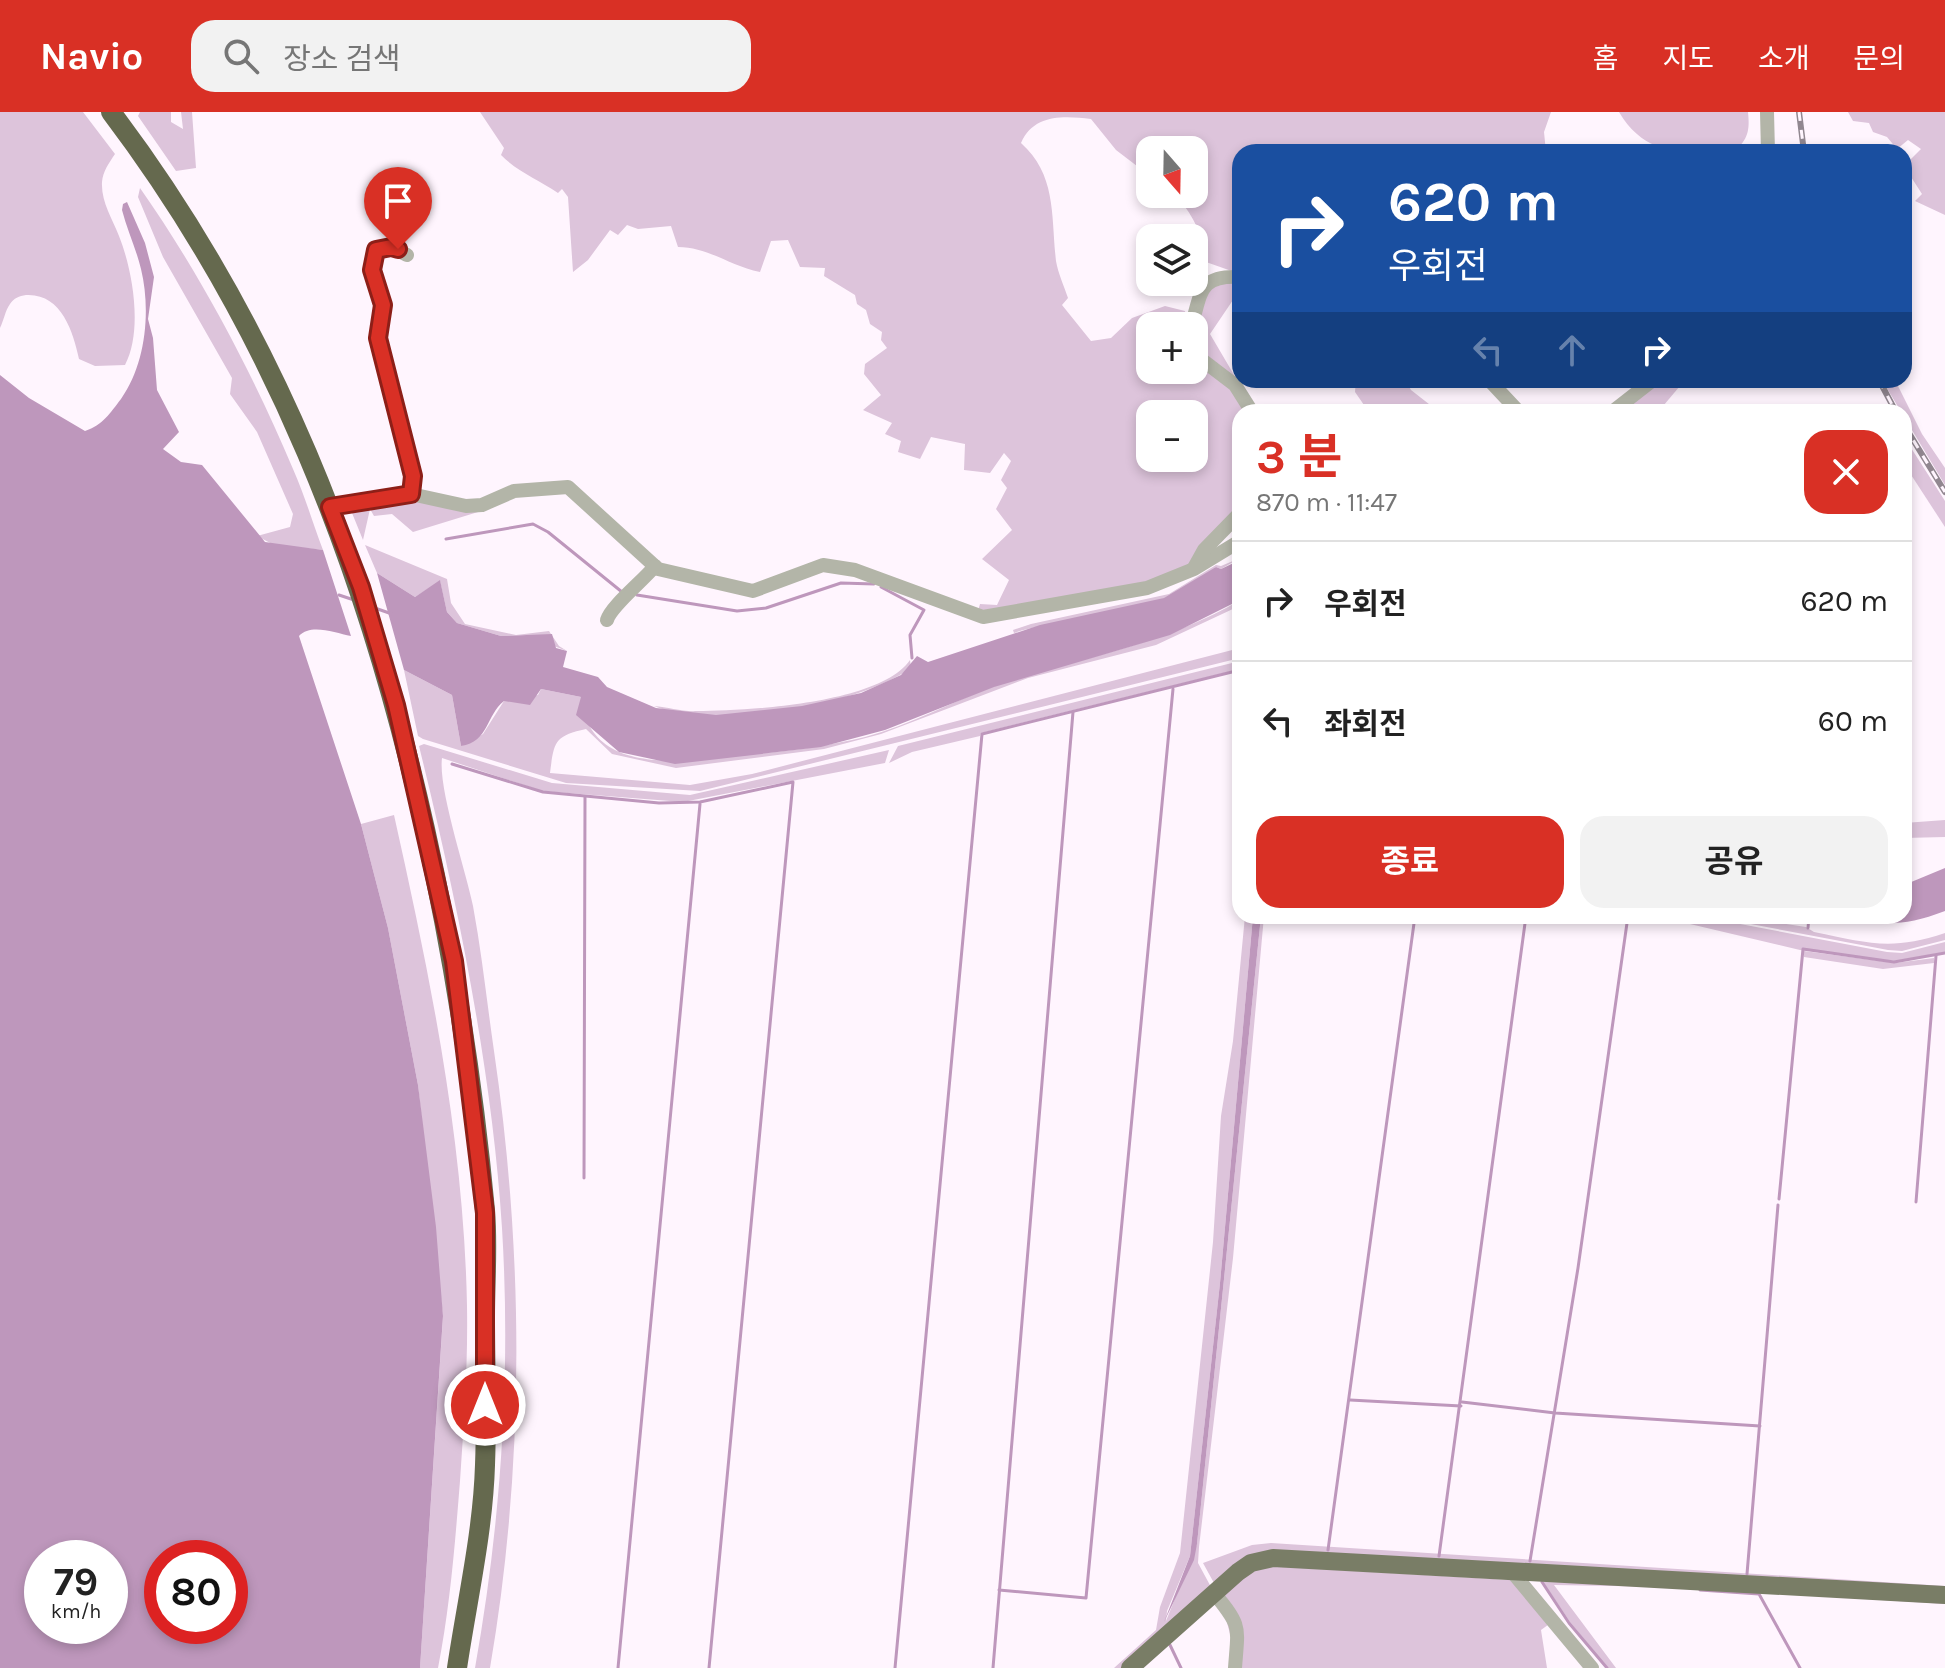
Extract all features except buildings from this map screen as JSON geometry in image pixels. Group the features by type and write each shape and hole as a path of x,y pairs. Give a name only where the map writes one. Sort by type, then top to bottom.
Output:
{"highway":[{"path":"111,112 172,195 240,311 333,515 380,646 410,760 454,961 485,1213 485,1468 457,1668"}],"main road":[{"path":"1140,1664 1214,1593 1251,1563 1273,1558 1945,1595"}],"street":[{"path":"1767,112 1768,144"},
{"path":"407,255 391,247 383,247 372,258 372,270 383,305 378,338 413,476 411,494"},
{"path":"1194,312 1199,291 1216,279 1232,278"},
{"path":"1208,364 1232,383"},
{"path":"1498,388 1514,404"},
{"path":"1622,404 1643,388"},
{"path":"333,515 411,494 466,506 482,505 514,491 568,487 655,566 753,591 823,565 855,570 983,617 1147,588 1194,569 1232,546"},
{"path":"1194,569 1204,550 1232,521"},
{"path":"607,620 610,609 634,591 655,566"},
{"path":"1513,1573 1592,1668"},
{"path":"1214,1593 1238,1627 1240,1638 1235,1668"}],"shaded area":[{"path":"0,112 83,112 115,154 104,174 102,189 124,250 132,283 134,335 125,365 95,366 79,359 63,316 57,307 38,296 26,295 13,300 0,328"},
{"path":"140,112 171,112 171,122 183,129 181,112 192,112 196,168 176,171 138,116"},
{"path":"480,112 1551,112 1544,132 1545,144 1232,144 1232,271 1208,263 1208,224 1195,224 1185,208 1208,208 1208,136 1136,136 1136,165 1116,150 1091,119 1050,119 1033,127 1021,143 1033,155 1047,183 1056,261 1068,298 1062,305 1091,341 1111,338 1136,317 1136,384 1208,384 1208,369 1227,383 1242,404 1232,404 1232,521 1193,567 1166,580 977,614 980,604 997,605 1009,580 982,559 1012,530 996,509 1007,488 1001,480 1011,461 1004,453 990,473 964,470 965,444 931,437 920,459 898,452 901,441 885,434 892,423 863,410 881,395 864,374 865,364 887,348 881,340 882,332 870,324 866,310 857,304 855,295 824,276 825,268 800,267 788,240 771,241 760,272 709,253 678,247 671,226 638,229 627,225 618,235 610,230 588,260 573,272 568,197 562,189 558,193 501,155 504,148"},
{"path":"1619,112 1748,112 1748,130 1741,144 1653,144 1630,127"},
{"path":"1848,112 1945,112 1945,215 1915,201 1922,194 1912,178 1912,158 1921,149 1908,140 1903,144 1893,144 1887,137 1873,132 1869,123 1853,121"},
{"path":"140,188 184,255 243,360 297,479 323,550 274,545 257,536 290,527 293,514 257,432 230,394 232,378 163,257 138,197"},
{"path":"127,202 145,243 154,277 148,319 153,338 157,390 179,432 163,449 181,462 202,465 265,542 323,550 351,636 317,629 299,636 361,824 388,928 418,1085 436,1227 443,1316 420,1668 0,1668 0,375 29,398 85,431 110,414 136,370 146,319 141,269 122,210"},
{"path":"1232,282 1232,301 1210,334 1232,371 1232,382 1208,358 1208,312 1200,312 1203,296 1208,296 1208,287"},
{"path":"1165,306 1185,312 1148,312"},
{"path":"1355,388 1410,388 1429,404 1363,404"},
{"path":"1648,388 1678,388 1665,404 1627,404"},
{"path":"1887,388 1899,388 1907,404 1896,404"},
{"path":"1912,414 1945,468 1945,485 1912,430"},
{"path":"1912,449 1945,501 1945,527 1912,476"},
{"path":"410,499 483,507 478,512 413,532 392,514 374,516 370,509 363,540 352,513 354,510"},
{"path":"365,545 447,579 451,603 465,624 516,635 549,631 559,646 567,651 525,635 501,636 457,623 447,612 440,581 415,597 377,573"},
{"path":"1232,561 1221,569 1216,567 1197,583 1174,595 1148,604 1014,633 1013,630 1169,594 1216,565"},
{"path":"1232,564 1232,604 1170,635 994,687 885,730 821,747 675,764 619,752 576,715 581,697 541,689 530,705 504,701 482,734 461,746 452,695 404,670 377,573 415,597 440,580 447,612 457,623 501,636 552,634 556,648 567,651 563,667 598,677 607,687 656,708 716,715 802,706 861,693 901,675 917,656 928,662 1040,625 1164,598 1216,567 1221,569"},
{"path":"1232,604 1232,609 1156,645 1028,678 881,734 824,749 676,768 612,754 586,729 567,734 558,742 553,754 550,773 690,785 752,774 1232,650 1232,660 700,791 566,783 423,739 418,736 404,670 452,695 461,746 483,734 504,701 538,695 541,689 581,697 589,724 603,742 624,754 675,761 795,750 865,737 995,686 1151,640"},
{"path":"910,660 911,668 887,682 822,703 785,711 712,716 680,713 654,706 686,711 719,711 810,702 871,687 894,675"},
{"path":"1232,663 1232,671 981,733 980,736 912,752 889,763 898,746"},
{"path":"424,744 552,783 690,795 889,750 885,763 683,802 542,791 442,758 444,789 473,906 482,960 511,1205 515,1282 515,1437 510,1514 490,1668 475,1668 491,1558 502,1449 505,1339 502,1228 481,1047 447,864 419,746"},
{"path":"394,815 443,1059 464,1244 467,1328 463,1437 452,1575 438,1668 420,1668 443,1317 418,1085 388,928 361,824"},
{"path":"1945,820 1945,837 1912,838 1912,822"},
{"path":"1945,868 1945,911 1912,920 1912,882"},
{"path":"1244,924 1252,924 1220,1283 1190,1556 1167,1611 1166,1621 1197,1544 1260,924 1263,924 1233,1258 1199,1547 1198,1563 1211,1587 1122,1668 1114,1668 1156,1630 1160,1607 1180,1553 1213,1242 1221,1116 1233,1041"},
{"path":"1252,924 1260,924 1197,1544 1194,1560 1164,1622 1190,1556 1220,1283"},
{"path":"1690,924 1740,924 1887,952 1902,953 1945,942 1945,952 1895,961 1800,950"},
{"path":"1750,924 1786,924 1880,943 1909,942 1945,933 1945,940 1902,951"},
{"path":"1804,951 1895,963 1934,958 1934,963 1883,969 1804,957"},
{"path":"1271,1543 1945,1586 1945,1590 1299,1554 1214,1583 1203,1563 1252,1545"},
{"path":"1271,1566 1510,1580 1552,1622 1541,1630 1547,1668 1239,1668 1220,1596 1252,1571"},
{"path":"1544,1579 1945,1600 1945,1604 1672,1587 1554,1585 1616,1668 1608,1668 1570,1622 1543,1582"}],"waterway":[{"path":"446,539 533,524 548,532 622,592"},
{"path":"637,595 737,611 766,608 841,583 874,584"},
{"path":"881,587 924,610 910,635 912,658"},
{"path":"339,595 354,600"},
{"path":"372,607 392,614"},
{"path":"895,1668 982,734 1232,672"},
{"path":"999,1590 1086,1598 1173,689"},
{"path":"993,1668 1073,712"},
{"path":"452,764 543,792 659,803 700,802 793,782 709,1668"},
{"path":"584,1178 585,797"},
{"path":"618,1668 700,804"},
{"path":"1328,1550 1414,924"},
{"path":"1439,1556 1525,924"},
{"path":"1530,1561 1578,1268 1627,924"},
{"path":"1808,924 1808,928"},
{"path":"1779,1199 1803,949 1894,962 1945,953"},
{"path":"1916,1202 1936,956"},
{"path":"1747,1574 1778,1205"},
{"path":"1350,1400 1461,1406"},
{"path":"1462,1402 1555,1413 1760,1426"},
{"path":"1542,1582 1569,1623 1607,1668"},
{"path":"1700,1590 1759,1594 1800,1668"},
{"path":"1170,1645 1181,1668"}],"railway":[{"path":"1799,112 1803,144"},
{"path":"1883,388 1892,404"},
{"path":"1912,438 1945,492"}],"route":[{"path":"398,249 383,247 376,250 372,270 383,305 378,338 413,476 411,494 330,507 380,646 410,760 454,961 485,1213 485,1405"}]}
